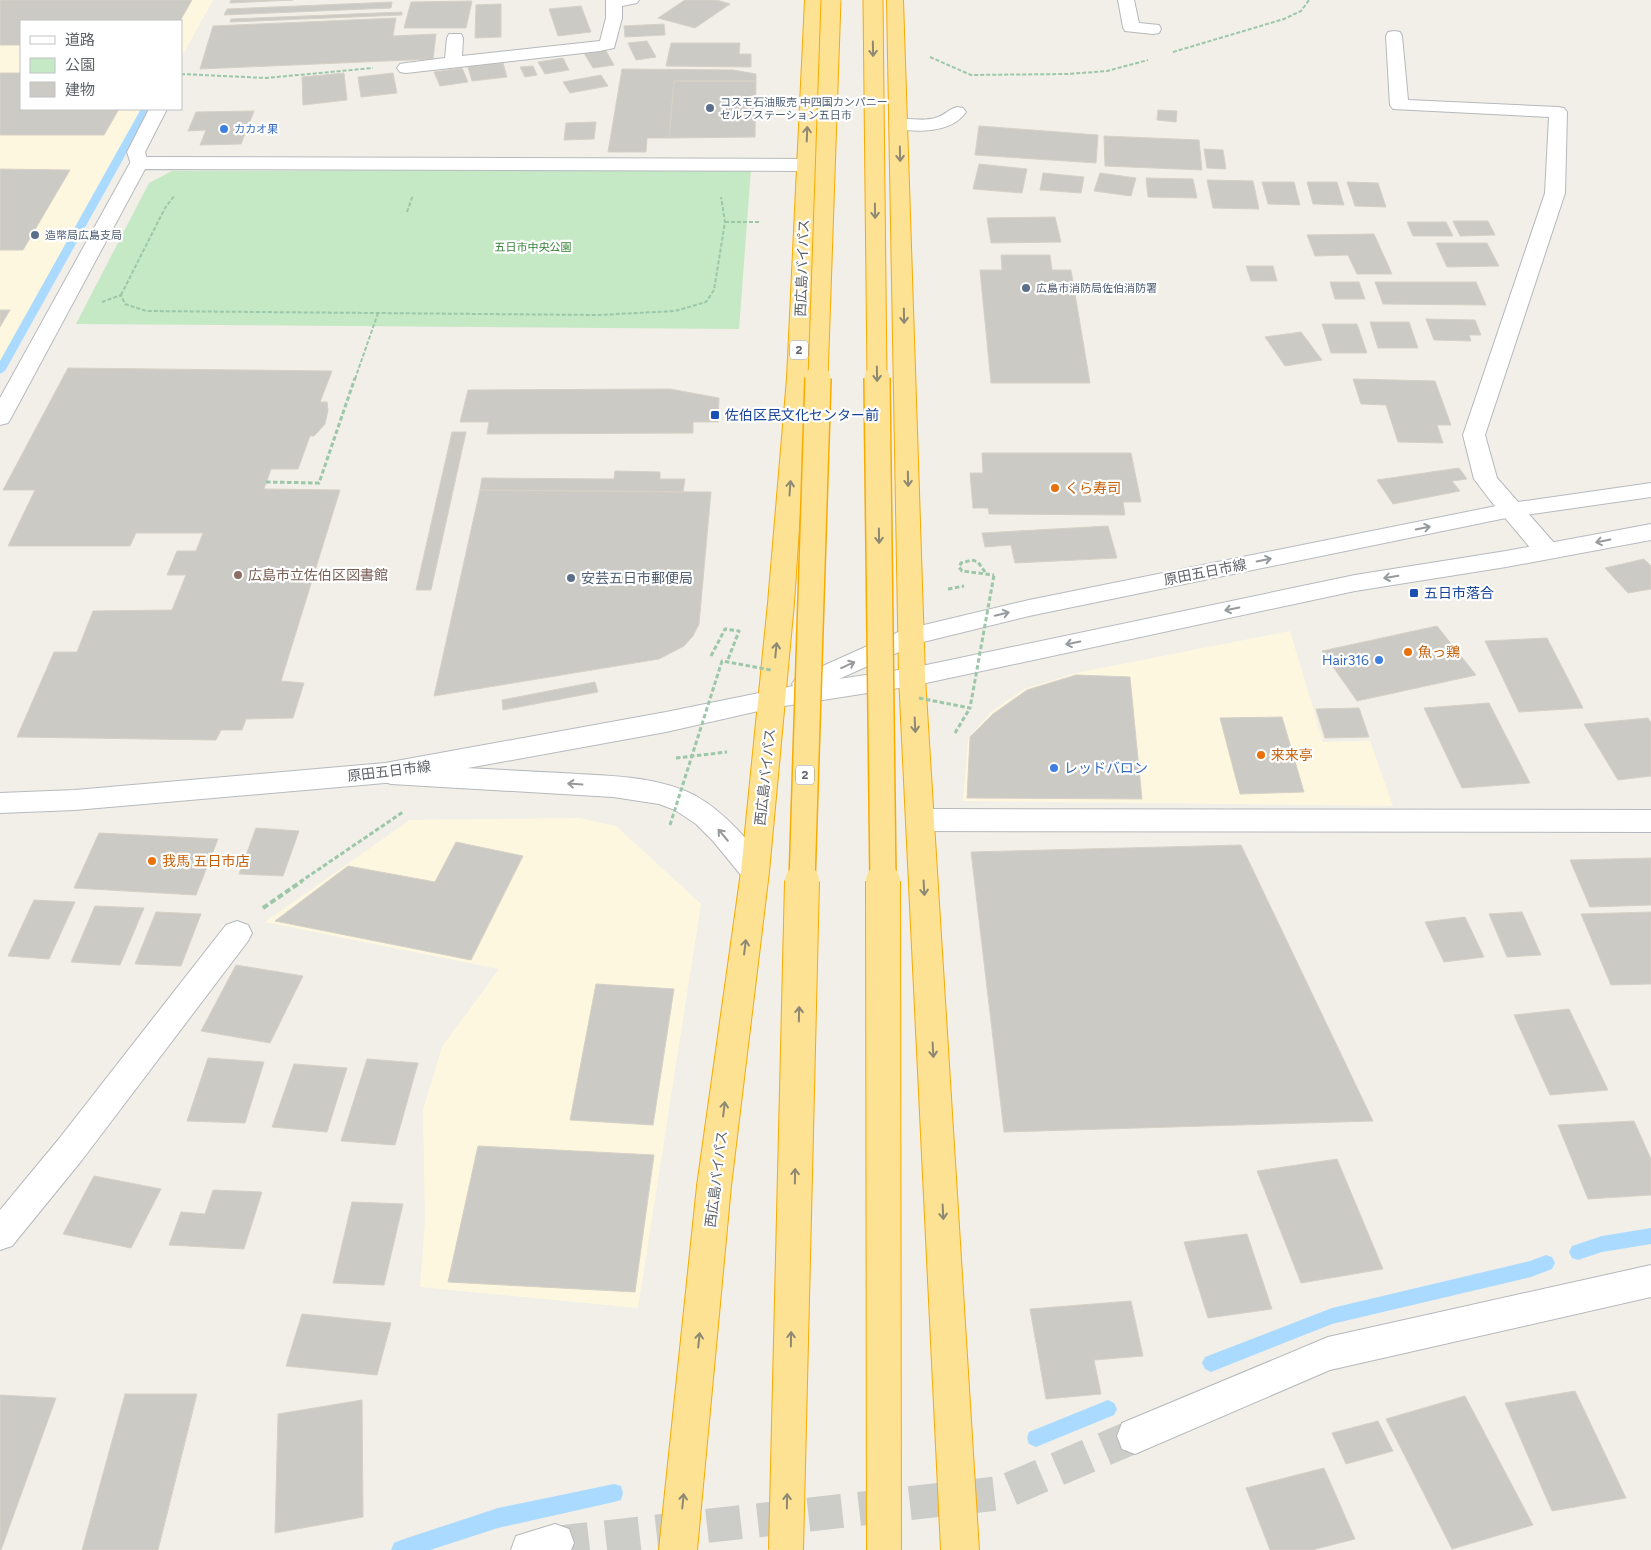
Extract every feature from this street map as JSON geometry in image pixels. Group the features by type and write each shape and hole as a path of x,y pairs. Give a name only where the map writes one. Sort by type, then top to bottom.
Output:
{"highway":[{"name":"西広島バイパス","path":"678,1550 714,1186 755,872 772,699 798,378 812,0"},
{"name":"西広島バイパス","path":"786,1550 802,846 831,0"},
{"path":"872,0 883,852 884,1550"},
{"path":"895,0 900,124 912,677 960,1550"}],"street":[{"path":"594,0 613,2 631,0"},
{"path":"1126,0 1131,27 1153,28"},
{"path":"406,68 608,44 614,18 613,2"},
{"path":"1394,36 1399,105 1558,112 1555,193 1474,435 1486,479 1547,551"},
{"path":"453,63 456,38"},
{"path":"0,418 139,163 136,152 157,110"},
{"path":"900,124 936,124 949,120 957,112"},
{"path":"139,163 806,165"},
{"name":"原田五日市線","path":"772,699 912,636 1029,608 1511,510 1651,490"},
{"name":"原田五日市線","path":"0,803 76,800 386,773 656,724 772,699 912,677 1355,583 1651,532"},
{"path":"386,773 630,788 656,794 684,802 710,819 755,872"},
{"path":"920,820 1651,821"},
{"path":"0,1235 70,1150 237,933"},
{"path":"1135,1436 1328,1354 1651,1281"}],"path":[{"path":"182,74 266,78 356,68 406,68"},
{"path":"96,304 121,295 165,208 178,192"},
{"path":"121,295 124,304 146,311 598,315 659,313 694,307 706,302 714,290 725,222 723,204 719,193"},
{"path":"407,212 414,194"},
{"path":"725,222 759,222"},
{"path":"266,482 319,483 378,313"},
{"path":"970,708 994,575 962,571 959,567 960,563 971,559 977,561 984,572"},
{"path":"711,656 725,629 739,632 727,662"},
{"path":"237,933 261,909 403,812"}],"shaded area":[{"name":"造幣局広島支局","path":"0,0 213,0 182,56 182,20 20,20 20,110 140,110 0,361"},
{"path":"1290,631 1323,742 1370,741 1393,806 963,801 968,739 991,712 1024,689 1076,673"},
{"path":"579,818 616,826 701,904 638,1308 420,1287 425,1221 423,1110 442,1047 499,969 265,922 410,820"}],"green space":[{"name":"五日市中央公園","path":"751,169 739,329 76,324 149,183 172,171"}],"building":[{"path":"0,0 192,0 181,20 20,20 20,45 0,45"},
{"path":"231,0 293,0 230,3"},
{"path":"685,0 717,0 730,4 695,28 658,18"},
{"path":"472,1 466,28 404,28 411,2"},
{"path":"392,2 391,8 224,15 227,9"},
{"path":"501,4 501,37 475,38 476,5"},
{"path":"581,6 591,32 558,36 549,9"},
{"path":"402,12 402,15 230,22 231,19"},
{"path":"396,18 393,36 436,34 433,59 200,69 213,26"},
{"path":"664,24 665,35 625,37 624,26"},
{"path":"647,41 656,57 636,60 628,43"},
{"path":"671,43 740,43 739,54 751,54 751,67 666,66"},
{"path":"605,49 614,65 593,68 584,53"},
{"path":"563,58 569,70 545,74 538,62"},
{"path":"503,63 507,77 472,81 468,67"},
{"path":"533,66 537,75 525,77 520,67"},
{"path":"462,68 468,82 440,86 434,72"},
{"path":"622,69 733,70 756,74 756,81 674,81 669,138 647,138 646,152 608,152"},
{"path":"0,73 20,73 20,110 118,110 104,135 0,135"},
{"path":"344,73 347,100 303,105 302,77"},
{"path":"393,73 397,93 361,97 358,77"},
{"path":"601,75 608,86 570,93 563,82"},
{"path":"674,81 756,81 755,137 669,138"},
{"path":"1158,110 1177,111 1176,122 1157,120"},
{"path":"254,111 241,144 200,145 206,130 188,131 196,112"},
{"path":"596,122 594,139 564,140 566,123"},
{"path":"979,126 1098,135 1096,163 975,155"},
{"path":"1104,136 1199,140 1202,170 1105,166"},
{"path":"1204,149 1223,150 1226,169 1207,168"},
{"path":"979,164 1027,169 1022,193 973,189"},
{"path":"0,169 70,170 23,250 0,250"},
{"path":"1043,173 1084,177 1081,193 1040,190"},
{"path":"1100,173 1136,178 1131,196 1094,191"},
{"path":"1146,178 1193,179 1197,198 1148,197"},
{"path":"1207,180 1253,181 1259,209 1213,208"},
{"path":"1262,182 1294,182 1300,205 1268,204"},
{"path":"1307,182 1337,182 1344,205 1313,204"},
{"path":"1347,182 1378,183 1386,207 1355,206"},
{"path":"1055,217 1061,242 991,243 987,218"},
{"path":"1453,221 1488,221 1495,235 1460,236"},
{"path":"1407,222 1446,222 1453,236 1413,236"},
{"path":"1374,234 1392,274 1357,274 1348,255 1315,256 1307,235"},
{"path":"1436,243 1487,243 1499,266 1447,267"},
{"path":"1001,255 1050,255 1052,270 1071,270 1090,383 991,383 980,270 1002,270"},
{"path":"1246,266 1273,266 1277,281 1251,281"},
{"path":"1330,282 1359,282 1365,299 1335,299"},
{"path":"1375,282 1476,282 1486,305 1383,304"},
{"path":"0,310 10,310 0,327"},
{"path":"1426,319 1475,320 1481,335 1469,335 1471,341 1434,340"},
{"path":"1370,322 1409,322 1418,348 1378,348"},
{"path":"1322,324 1357,324 1367,353 1331,353"},
{"path":"1301,332 1322,360 1285,366 1265,337"},
{"path":"68,368 332,371 320,402 327,402 328,410 325,424 314,436 310,436 298,469 271,469 264,489 340,490 281,681 304,683 293,718 246,719 242,730 221,730 216,740 17,737 54,652 77,652 93,611 172,610 186,575 167,575 177,551 196,551 203,533 136,533 130,546 8,546 35,490 3,490"},
{"path":"1353,379 1435,381 1451,425 1437,425 1443,443 1398,442 1386,405 1361,404"},
{"path":"670,389 719,398 718,422 693,422 693,433 487,434 489,422 460,422 468,390"},
{"path":"452,432 466,432 431,590 416,590"},
{"name":"くら寿司","path":"982,453 1131,453 1141,502 1123,502 1125,515 989,514 988,508 973,508 970,473 983,473"},
{"path":"1459,468 1467,479 1452,481 1460,491 1393,504 1377,480"},
{"path":"615,471 660,472 660,479 685,479 683,492 480,490 482,478 614,479"},
{"path":"480,490 711,492 699,624 693,636 684,646 659,659 434,696"},
{"path":"1108,526 1117,558 1015,563 1011,545 985,547 982,533"},
{"path":"1644,559 1651,566 1651,589 1628,593 1605,568"},
{"path":"1437,626 1476,675 1357,701 1322,651"},
{"path":"1547,638 1583,708 1519,712 1485,641"},
{"name":"レッドバロン","path":"1076,675 1130,677 1142,799 967,798 970,737 993,714 1027,690"},
{"path":"595,682 598,692 503,710 502,700"},
{"path":"1489,703 1530,783 1462,788 1424,708"},
{"path":"1359,708 1369,737 1325,738 1316,709"},
{"name":"来来亭","path":"1282,717 1304,792 1240,794 1220,718"},
{"path":"1648,718 1651,723 1651,776 1618,780 1584,724"},
{"path":"256,828 299,831 283,876 239,874"},
{"path":"99,833 218,839 196,895 74,888"},
{"path":"456,842 523,856 471,960 275,921 348,866 435,882"},
{"path":"1241,845 1373,1121 1004,1132 971,852"},
{"path":"1651,858 1651,905 1590,907 1570,860"},
{"path":"34,900 75,902 49,959 8,956"},
{"path":"95,906 144,908 120,965 71,962"},
{"path":"156,912 201,914 181,966 135,964"},
{"path":"1522,912 1541,955 1507,957 1489,914"},
{"path":"1651,912 1651,984 1611,985 1581,914"},
{"path":"1465,917 1484,957 1444,962 1425,922"},
{"path":"236,965 303,976 270,1043 201,1031"},
{"path":"596,984 674,989 653,1125 570,1120"},
{"path":"1569,1009 1608,1090 1550,1095 1514,1015"},
{"path":"208,1058 264,1062 245,1123 187,1121"},
{"path":"367,1059 418,1063 395,1145 341,1141"},
{"path":"294,1064 347,1068 327,1132 272,1127"},
{"path":"1634,1121 1651,1159 1651,1195 1588,1199 1558,1125"},
{"path":"478,1146 654,1155 635,1292 448,1282"},
{"path":"1337,1159 1383,1269 1301,1283 1257,1171"},
{"path":"94,1176 161,1189 131,1248 63,1234"},
{"path":"213,1190 262,1192 244,1249 169,1245 181,1212 205,1214"},
{"path":"352,1202 403,1204 384,1285 333,1283"},
{"path":"1247,1234 1272,1309 1208,1318 1184,1242"},
{"path":"1131,1301 1143,1356 1094,1360 1101,1394 1046,1399 1030,1309"},
{"path":"302,1314 391,1323 377,1375 286,1366"},
{"path":"1575,1391 1626,1498 1552,1511 1505,1403"},
{"path":"125,1394 197,1394 158,1550 82,1550"},
{"path":"0,1395 56,1398 1,1550 0,1550"},
{"path":"1465,1396 1533,1525 1452,1549 1386,1419"},
{"path":"362,1400 363,1517 275,1533 278,1414"},
{"path":"1378,1421 1393,1451 1346,1464 1332,1433"},
{"path":"1324,1468 1355,1539 1312,1550 1270,1550 1246,1488"}],"waterway":[{"path":"0,371 145,110"},
{"path":"1578,1252 1602,1244 1651,1236"},
{"path":"1211,1363 1332,1316 1531,1269 1546,1263"},
{"path":"1036,1438 1108,1409"},
{"path":"401,1550 498,1518 614,1493"}],"tunnel":[{"path":"555,1543 1001,1493 1135,1436"}],"place":[{"name":"コスモ石油販売 中四国カンパニー セルフステーション五日市","path":"710,108"},
{"name":"カカオ果","path":"224,129"},
{"name":"造幣局広島支局","path":"35,235"},
{"name":"広島市消防局佐伯消防署","path":"1026,288"},
{"name":"佐伯区民文化センター前","path":"715,415"},
{"name":"くら寿司","path":"1055,488"},
{"name":"広島市立佐伯区図書館","path":"238,575"},
{"name":"安芸五日市郵便局","path":"571,578"},
{"name":"五日市落合","path":"1414,593"},
{"name":"魚っ鶏","path":"1408,652"},
{"name":"Hair316","path":"1379,660"},
{"name":"来来亭","path":"1261,755"},
{"name":"レッドバロン","path":"1054,768"},
{"name":"我馬 五日市店","path":"152,861"}]}
